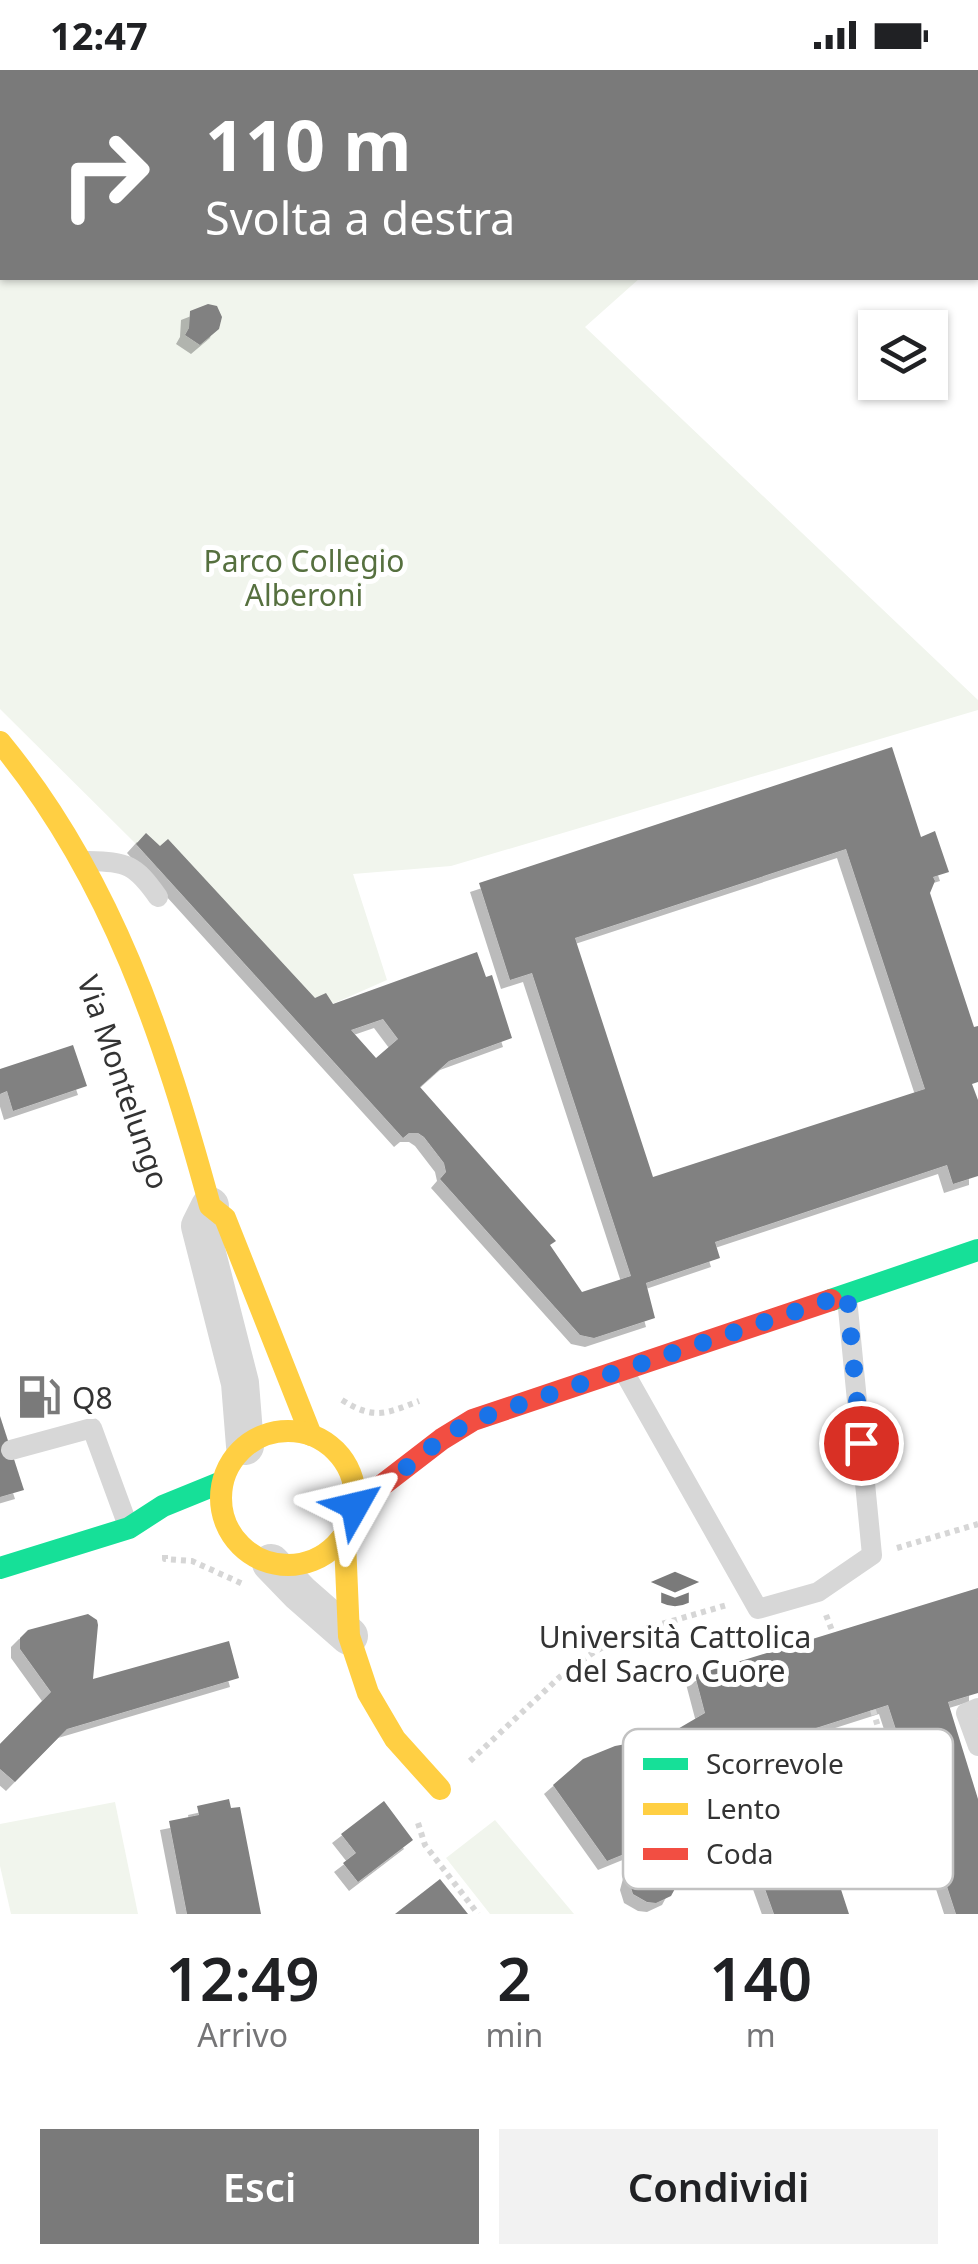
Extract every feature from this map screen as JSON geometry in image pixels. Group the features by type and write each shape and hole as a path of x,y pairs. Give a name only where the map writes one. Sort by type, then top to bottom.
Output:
{"main road":[{"name":"Via Montelungo","path":"0,742 36,784 86,861 140,987 210,1206 225,1218 320,1440"},
{"path":"206,1542 290,1565 325,1554 352,1516 376,1493 446,1434 474,1420 847,1294 976,1258"},
{"path":"256,1554 223,1516 222,1482 231,1462 245,1446 276,1432 366,1446"},
{"path":"401,1436 446,1434"},
{"path":"320,1440 350,1472 352,1516 345,1542 349,1636 368,1692 395,1739 440,1789"},
{"path":"0,1568 139,1534 163,1506 222,1482"}],"street":[{"name":"Via Montelungo","path":"210,1206 200,1226 240,1383 245,1446"},
{"path":"256,1554 349,1636"}],"lane":[{"path":"86,861 123,862 158,897"},
{"path":"622,1368 758,1609 818,1592 872,1555 847,1294"},
{"path":"12,1450 92,1428 139,1534"},
{"path":"978,1708 966,1712 978,1746"}],"path":[{"path":"872,1555 978,1524"},
{"path":"478,1914 425,1845 414,1812 564,1673 594,1652 627,1634 724,1604 758,1609"},
{"path":"873,1710 879,1729"}],"green space":[{"name":"Parco Collegio Alberoni","path":"0,280 638,280 585,327 978,700 978,710 451,866 353,874 387,980 296,1020 136,844 0,709"},
{"path":"115,1802 138,1914 11,1914 0,1866 0,1824"},
{"path":"495,1820 574,1914 490,1914 446,1858"}],"building":[{"path":"208,304 217,306 222,317 219,329 200,345 185,335 190,311"},
{"path":"892,747 921,837 935,831 949,872 933,877 930,893 974,1027 978,1026 978,1082 972,1084 978,1100 978,1176 953,1184 947,1165 715,1242 720,1258 646,1283 655,1318 594,1338 580,1335 440,1179 446,1172 444,1163 424,1137 409,1133 403,1138 136,844 146,833 160,846 168,839 315,998 326,993 333,1004 477,952 486,977 492,975 512,1038 449,1061 420,1087 556,1241 550,1245 582,1292 631,1276 532,973 510,980 479,883","holes":["846,849 925,1089 653,1177 575,938","383,1019 398,1039 376,1058 351,1030"]},
{"path":"73,1045 87,1086 13,1111 7,1091 0,1094 0,1069"},
{"path":"0,1416 24,1490 0,1497"},
{"path":"978,1588 978,1693 948,1702 978,1799 978,1914 956,1914 948,1889 953,1889 953,1729 896,1729 888,1705 813,1729 678,1729 705,1713 695,1675"},
{"path":"88,1614 98,1625 93,1679 229,1641 239,1678 67,1729 15,1782 0,1769 0,1744 51,1692 20,1649 20,1638 28,1630"},
{"path":"623,1745 623,1854 607,1861 553,1785 583,1759"},
{"path":"229,1799 231,1808 240,1807 261,1914 187,1914 169,1821 199,1815 197,1806"},
{"path":"384,1801 413,1840 358,1882 343,1863 356,1853 341,1834"},
{"path":"440,1879 468,1914 395,1914"},
{"path":"631,1889 675,1889 671,1896 656,1903 633,1894"},
{"path":"765,1889 841,1889 849,1914 774,1914"}],"traffic: fast":[{"path":"831,1300 978,1250"},
{"path":"0,1568 129,1528 163,1506 222,1482"}],"traffic: slow":[{"path":"0,742 74,848 104,904 153,1021 210,1206 225,1218 311,1435"},
{"path":"288,1431 314,1436 335,1451 350,1472 355,1498 350,1524 335,1545 314,1560 288,1565 262,1560 241,1545 226,1524 221,1498 226,1472 241,1451 262,1436 288,1431"},
{"path":"349,1526 345,1542 349,1636 368,1693 395,1739 440,1789"}],"traffic: jam":[{"path":"355,1506 473,1420 831,1300"}],"place":[{"name":"Q8","path":"39,1397"},
{"name":"Università Cattolica del Sacro Cuore","path":"675,1589"}],"route":[{"path":"355,1506 446,1434 474,1420 847,1294 861,1443"}]}
